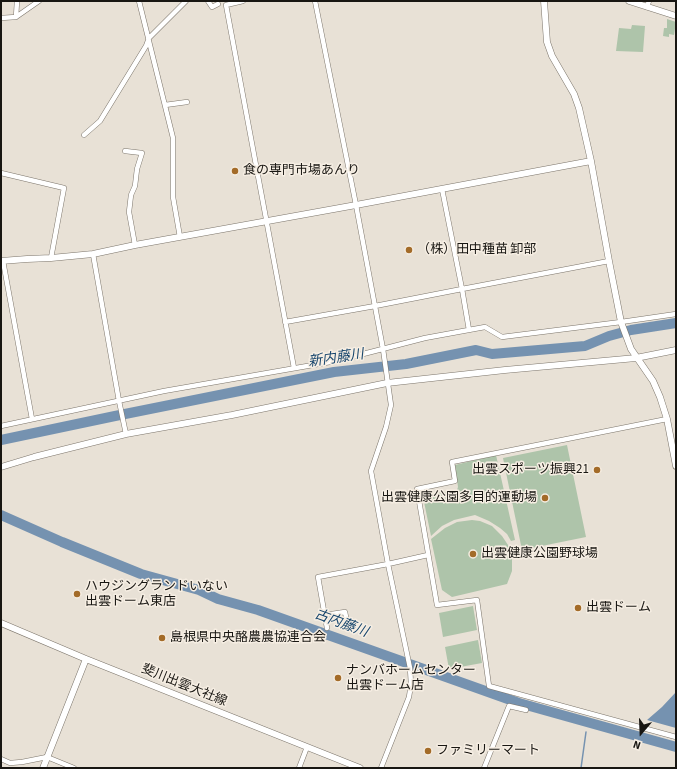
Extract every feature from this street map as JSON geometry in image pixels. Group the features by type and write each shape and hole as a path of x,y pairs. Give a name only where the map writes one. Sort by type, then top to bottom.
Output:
{"street":[{"path":"16,17 17,1"},
{"path":"1,18 16,17 39,1"},
{"path":"139,1 173,138 173,197 180,237"},
{"path":"84,135 100,121 146,46 149,38 186,1"},
{"path":"208,1 212,7 218,4"},
{"path":"243,1 226,5 294,368"},
{"path":"315,1 356,205 383,351 391,405 386,427 371,471 388,564 410,668 411,684 409,697 381,768"},
{"path":"544,1 547,42 552,56 574,94 580,108 621,322 630,349 653,382 660,397 675,449 676,466"},
{"path":"629,1 648,4 676,16"},
{"path":"165,105 187,102"},
{"path":"126,151 142,153 135,186 131,195 129,212 135,245"},
{"path":"32,420 2,261 93,254 591,161"},
{"path":"1,173 64,188 51,258"},
{"path":"442,189 469,330"},
{"path":"93,254 126,434"},
{"path":"285,322 609,261"},
{"path":"1,426 164,391 336,361 383,351 425,338 485,327 502,337 676,314"},
{"path":"1,467 34,457 126,434 232,415 387,380 636,358 676,350"},
{"path":"667,419 452,462 455,481 417,489 437,605 477,600 489,686 676,737"},
{"path":"327,628 318,577 428,555"},
{"path":"325,616 345,612 348,626"},
{"name":"斐川出雲大社線","path":"1,624 360,768"},
{"path":"43,768 86,659"},
{"path":"484,768 509,706 526,710"},
{"path":"299,768 307,747"},
{"path":"1,759 10,763 47,757 74,768"}],"green space":[{"path":"667,19 676,22 674,35 669,34 669,37 663,36 664,28 667,28"},
{"path":"632,25 645,26 643,52 616,51 619,28 631,29"},
{"name":"出雲健康公園多目的運動場","path":"567,445 586,537 522,550 503,458"},
{"path":"496,455 515,540 511,541 507,534 500,528 475,515 454,520 442,526 431,536 423,497 424,495 457,490 458,487 455,465"},
{"name":"出雲健康公園野球場","path":"472,520 480,521 492,526 502,536 510,548 512,571 507,584 452,597 442,590 431,539 445,528 457,522"},
{"path":"473,606 477,630 443,637 439,613"},
{"path":"478,640 482,663 449,669 445,647"}],"water":[{"path":"676,692 676,728 647,720 662,707"}],"waterway":[{"name":"新内藤川","path":"1,440 334,372 406,364 476,350 492,354 585,346 609,336 631,330 676,323"},
{"name":"古内藤川","path":"1,515 141,574 199,590 218,599 258,610 519,703 676,747"},
{"path":"581,768 586,732"}],"place":[{"name":"食の専門市場あんり","path":"235,171"},
{"name":"（株）田中種苗 卸部","path":"409,250"},
{"name":"出雲スポーツ振興21","path":"597,470"},
{"name":"出雲健康公園多目的運動場","path":"545,498"},
{"name":"出雲健康公園野球場","path":"473,554"},
{"name":"ハウジングランドいない 出雲ドーム東店","path":"77,594"},
{"name":"出雲ドーム","path":"578,608"},
{"name":"島根県中央酪農農協連合会","path":"162,638"},
{"name":"ナンバホームセンター 出雲ドーム店","path":"338,678"},
{"name":"ファミリーマート","path":"428,751"}]}
